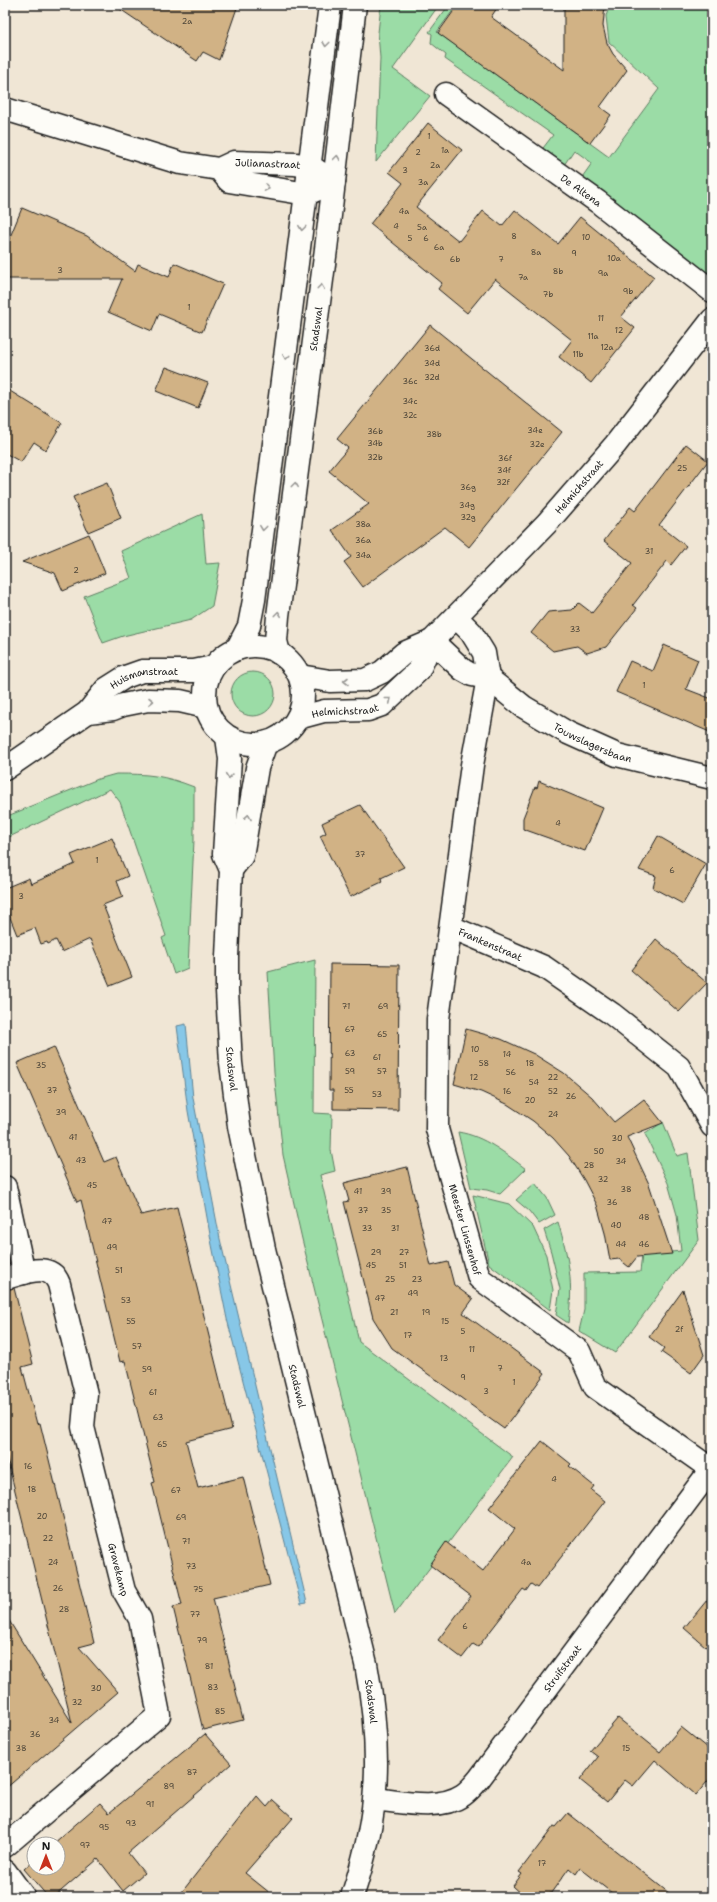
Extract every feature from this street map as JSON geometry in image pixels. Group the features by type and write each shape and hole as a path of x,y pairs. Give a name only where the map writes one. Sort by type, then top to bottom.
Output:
{"street":[{"path":"237,648 249,626 253,606 307,194 330,5"},
{"name":"Stadswal","path":"279,653 276,636 278,616 334,182 355,5"},
{"name":"De Altena","path":"446,94 598,202 712,291"},
{"name":"Julianastraat","path":"5,109 180,163 219,169 234,162 277,162 310,166 334,182"},
{"name":"Julianastraat","path":"219,169 229,181 307,194"},
{"path":"307,194 334,182"},
{"name":"Helmichstraat","path":"300,676 330,681 365,680 382,672 404,653 432,641 457,618 547,523 614,445 712,320"},
{"path":"457,618 471,632 484,653 488,678"},
{"name":"Helmichstraat","path":"298,718 324,711 368,710 382,705 419,670 432,641"},
{"name":"Touwslagersbaan","path":"432,641 463,670 472,675 488,678 507,695 545,720 591,744 617,755 712,778"},
{"path":"251,645 273,649 279,653 291,663 300,676 303,697 298,718 285,734 266,743 246,744 228,737 214,724 206,707 206,683 213,667 224,656 237,648 251,645"},
{"name":"Huismanstraat","path":"5,769 88,712 106,689 133,674 150,671 194,671 213,667"},
{"name":"Frankenstraat","path":"488,678 472,765 452,927 544,967 612,1014 679,1067 712,1126"},
{"name":"Huismanstraat","path":"88,712 113,709 123,705 148,700 180,702 206,707"},
{"name":"Stadswal","path":"228,737 230,758 224,854 231,870 227,957 228,999 231,1063 239,1126 267,1264 366,1664 376,1726 377,1754 375,1799 371,1829 364,1863 352,1897"},
{"path":"231,870 242,856 257,768 266,743"},
{"name":"Meester Linssenhof","path":"452,927 438,1019 436,1129 479,1278 579,1351 595,1387 711,1469"},
{"path":"5,1187 15,1276"},
{"name":"Gravekamp","path":"5,1846 159,1715 140,1619 124,1591 83,1427 86,1394 59,1284 54,1276 45,1270 15,1276"},
{"name":"Struifstraat","path":"375,1799 414,1803 439,1803 457,1798 469,1790 479,1780 711,1469"},
{"path":"5,1871 24,1897"}],"green space":[{"path":"381,5 439,5 393,69 430,96 376,162 380,58 378,33"},
{"path":"449,5 457,5 437,32 609,157 659,89 609,42 606,16 610,5 712,5 712,277 580,180 592,163 574,150 562,168 540,152 553,135 445,59 446,55 431,43 432,34 429,32"},
{"path":"202,514 206,564 220,563 212,606 191,620 123,636 103,643 84,596 131,578 121,551"},
{"path":"253,672 265,676 271,682 275,694 271,706 265,712 253,716 241,712 235,706 231,694 235,682 241,676"},
{"path":"116,774 156,776 194,787 194,840 188,968 174,974 162,938 166,936 120,802 110,789 5,839 5,817 98,779"},
{"path":"315,960 314,1113 332,1114 331,1150 335,1171 320,1175 359,1342 513,1457 395,1614 302,1239 283,1155 274,1072 268,972"},
{"path":"663,1122 677,1156 688,1153 699,1240 615,1353 579,1331 584,1310 584,1273 640,1272 642,1255 681,1251 677,1215 668,1183 645,1134"},
{"path":"458,1132 477,1137 485,1141 502,1151 526,1169 500,1194 487,1190 471,1188"},
{"path":"535,1183 547,1198 555,1215 539,1224 529,1211 516,1200"},
{"path":"473,1195 509,1204 533,1227 546,1255 553,1290 550,1310 489,1264"},
{"path":"558,1222 568,1260 571,1296 568,1323 556,1315 560,1289 544,1230"}],"water":[{"path":"186,1024 193,1098 220,1239 307,1603 301,1604 227,1319 188,1111 177,1026"}],"building":[{"path":"114,5 238,5 219,60 203,52 197,61"},
{"path":"458,5 499,5 491,17 564,70 564,5 605,5 603,26 607,43 613,54 627,70 600,107 611,115 590,143 438,33"},
{"path":"428,123 462,150 416,207 459,241 483,211 502,226 515,210 558,244 580,217 654,277 621,317 635,328 591,383 559,357 572,340 495,279 467,313 438,289 442,283 370,224 403,183 389,172"},
{"path":"22,208 87,236 135,271 138,264 169,277 174,263 223,284 202,332 159,314 152,331 108,312 122,279 5,279 5,249"},
{"path":"430,325 562,432 469,547 445,527 363,587 344,562 351,557 332,530 369,504 329,471 348,448 337,439"},
{"path":"166,367 208,383 198,408 156,391"},
{"path":"5,388 62,423 46,450 34,442 21,462 5,453"},
{"path":"686,444 708,461 659,525 686,546 671,565 667,561 633,605 637,608 606,647 587,653 577,646 553,651 531,633 548,612 572,610 579,603 592,613 632,563 604,541 630,507 635,511"},
{"path":"107,483 121,518 88,532 73,497"},
{"path":"89,534 105,573 63,591 55,573 22,562"},
{"path":"664,645 698,660 686,689 712,699 712,733 616,692 630,661 653,671"},
{"path":"539,781 603,808 585,851 523,829 523,818 535,787 537,788"},
{"path":"360,805 404,867 381,878 382,882 350,897 320,836 326,833 322,823"},
{"path":"658,836 706,864 683,904 653,888 656,876 639,870"},
{"path":"112,838 128,876 117,881 123,897 103,905 132,977 110,986 90,939 62,952 56,940 48,944 47,942 41,944 35,928 17,935 5,905 5,888 29,878 31,884 75,864 71,855"},
{"path":"656,939 707,983 679,1012 631,970"},
{"path":"330,964 399,965 398,1110 333,1109 333,1090 329,1090"},
{"path":"466,1029 501,1039 534,1054 564,1073 592,1097 614,1122 644,1099 663,1123 627,1137 649,1184 672,1254 637,1257 629,1267 619,1259 610,1260 605,1233 597,1205 569,1156 553,1138 533,1121 507,1104 481,1092 454,1084"},
{"path":"54,1047 104,1162 116,1157 141,1215 177,1207 232,1429 186,1441 198,1488 243,1477 270,1585 213,1598 243,1720 203,1730 173,1607 182,1605 152,1483 155,1482 125,1361 120,1362 81,1200 77,1202 17,1063"},
{"path":"407,1167 431,1266 448,1262 454,1285 473,1299 463,1313 545,1373 504,1429 392,1348 373,1318 344,1202 349,1201 344,1183"},
{"path":"14,1288 33,1364 22,1367 37,1424 40,1423 94,1643 79,1647 118,1692 5,1789 5,1614 72,1723 5,1450 5,1290"},
{"path":"683,1290 704,1355 691,1373 661,1352 664,1348 649,1337"},
{"path":"542,1441 571,1464 569,1466 594,1486 591,1490 605,1501 537,1588 531,1584 526,1591 523,1589 478,1647 473,1644 462,1658 438,1640 471,1596 430,1565 446,1542 483,1571 515,1529 489,1508"},
{"path":"712,1594 712,1652 684,1628"},
{"path":"618,1718 660,1752 681,1727 712,1752 712,1776 696,1795 655,1760 633,1786 625,1780 607,1802 580,1780 598,1757 590,1751"},
{"path":"205,1734 231,1764 128,1853 144,1873 123,1891 98,1859 54,1897 48,1897 30,1876 66,1876 66,1836 62,1836 100,1803 109,1813"},
{"path":"257,1796 267,1807 273,1800 293,1818 245,1873 275,1897 178,1897"},
{"path":"568,1813 674,1897 617,1897 580,1868 576,1874 569,1868 548,1897 525,1897 513,1886 522,1874 519,1872 554,1826 556,1827"}]}
